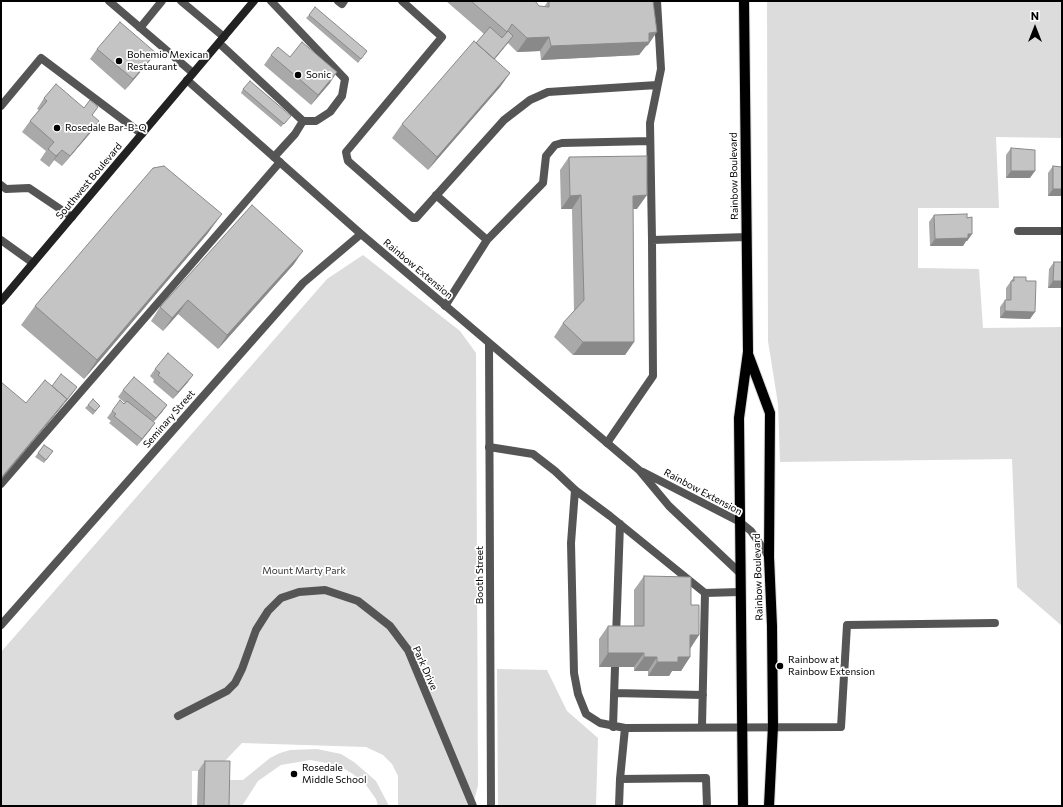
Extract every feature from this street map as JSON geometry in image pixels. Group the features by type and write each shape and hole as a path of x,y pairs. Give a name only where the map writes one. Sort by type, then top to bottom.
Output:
{"main road":[{"name":"Southwest Boulevard","path":"1,301 254,1"},
{"name":"Rainbow Boulevard","path":"743,806 739,418 748,352 744,1"},
{"name":"Rainbow Boulevard","path":"748,352 770,413 769,556 772,626 772,726 769,806"}],"street":[{"path":"108,1 193,73"},
{"path":"140,28 162,1"},
{"path":"181,1 303,121 316,121 330,112 342,96 345,79 271,1"},
{"path":"338,1 342,4 344,1"},
{"path":"402,1 442,37 346,152 348,161 413,218 416,218 504,120 530,100 548,92 657,84"},
{"path":"607,443 653,376 650,123 661,69 657,1"},
{"path":"1,106 40,58 142,134"},
{"name":"Rainbow Extension","path":"187,80 361,234 639,470 669,506 740,573"},
{"path":"1,484 277,160 303,121"},
{"path":"445,306 487,240 543,182 546,156 555,145 562,143 650,141"},
{"path":"1,185 6,189 29,188 72,218"},
{"path":"436,195 487,240"},
{"path":"1018,231 1062,231"},
{"name":"Seminary Street","path":"1,625 303,283 361,234"},
{"path":"652,240 747,237"},
{"path":"1,240 33,263"},
{"name":"Booth Street","path":"489,343 492,806"},
{"path":"489,447 533,454 555,471 574,490 620,524 705,593 740,592"},
{"name":"Rainbow Extension","path":"639,470 740,522 751,532 769,556"},
{"path":"574,490 571,543 574,673 578,694 586,714 600,723 613,727 625,728 702,726 841,727 847,625 995,623"},
{"path":"616,639 620,524"},
{"name":"Park Drive","path":"178,716 227,691 235,683 242,669 256,630 268,611 281,598 299,592 325,590 358,601 390,626 408,650 473,806"},
{"path":"702,726 705,593"},
{"path":"613,727 615,667"},
{"path":"614,693 703,695"},
{"path":"620,806 620,779 625,728"},
{"path":"620,779 706,778 707,806"}],"green space":[{"path":"767,1 1062,1 1062,138 996,137 999,208 918,208 918,268 979,269 983,328 1062,327 1062,626 1017,587 1012,459 780,462 778,404 768,341"},
{"name":"Mount Marty Park","path":"363,255 460,331 476,353 478,785 473,806 398,806 398,776 392,764 383,755 366,747 242,743 222,764 222,771 192,771 192,806 1,806 1,652 327,279"},
{"path":"497,669 547,670 567,711 598,738 596,806 498,806"},
{"path":"317,749 341,754 354,762 376,781 389,806 378,806 376,799 366,785 353,774 338,765 310,760 281,765 258,781 242,806 225,806 225,780 243,780 270,758 280,753 290,750"}],"building":[{"path":"471,1 535,1 539,6 549,7 549,1 653,1 657,32 649,33 649,42 551,46 549,37 527,38 512,24 507,32"},
{"path":"315,7 367,51 361,59 309,15"},
{"name":"Bohemio Mexican Restaurant","path":"120,22 156,53 133,79 97,49"},
{"path":"490,27 502,38 508,31 513,36 494,59 476,43"},
{"path":"474,41 510,73 437,157 402,124"},
{"path":"302,42 337,72 318,95 271,55 278,47 290,57"},
{"path":"250,81 291,116 284,124 243,89"},
{"name":"Rosedale Bar-B-Q","path":"56,84 84,108 90,100 98,107 92,115 99,121 70,156 62,150 56,156 48,149 54,142 30,121 47,101 44,98"},
{"path":"1011,148 1035,150 1035,171 1011,171"},
{"path":"647,156 647,195 633,196 634,342 583,342 563,323 584,300 581,195 570,196 569,157"},
{"path":"164,166 222,214 97,360 35,306 153,168"},
{"path":"1053,166 1062,167 1062,189 1053,189"},
{"path":"252,205 303,251 227,335 188,300 172,318 160,307"},
{"path":"967,214 967,218 972,217 972,234 968,234 968,238 935,239 934,215"},
{"path":"1054,262 1062,262 1062,281 1053,281"},
{"path":"1014,277 1026,277 1026,281 1036,281 1035,312 1005,311 1005,300 1011,300 1011,281 1014,281"},
{"path":"168,353 193,375 178,392 158,375 160,373 155,369"},
{"path":"61,374 77,387 65,402 67,399 52,386"},
{"path":"134,377 167,405 156,418 123,390"},
{"path":"45,380 67,399 1,478 1,382 26,403"},
{"path":"93,399 100,406 95,411 88,405"},
{"path":"120,400 124,404 127,401 155,423 142,439 114,416 116,414 112,411"},
{"path":"44,445 53,451 46,460 38,453"},
{"path":"644,576 691,577 691,605 699,605 699,635 690,635 690,657 678,657 678,662 657,662 657,657 644,657 644,653 608,653 608,626 644,626"},
{"path":"205,761 230,761 229,806 204,806"}],"place":[{"name":"Bohemio Mexican Restaurant","path":"119,61"},
{"name":"Sonic","path":"298,75"},
{"name":"Rosedale Bar-B-Q","path":"57,128"},
{"name":"Rainbow at Rainbow Extension","path":"780,666"},
{"name":"Rosedale Middle School","path":"294,774"}]}
